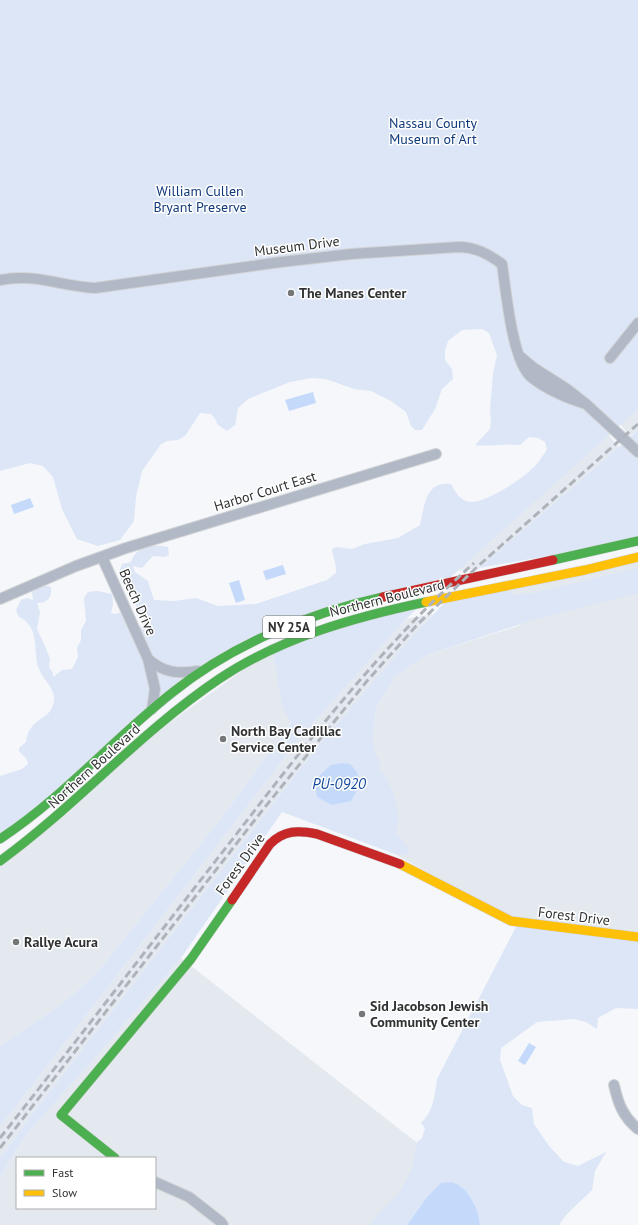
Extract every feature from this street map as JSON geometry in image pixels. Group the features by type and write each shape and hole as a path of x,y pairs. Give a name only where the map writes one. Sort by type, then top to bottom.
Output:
{"main road":[{"name":"Northern Boulevard","path":"0,839 64,790 152,709 202,670 264,637 318,614 350,604 638,540"},
{"name":"Northern Boulevard","path":"0,861 27,843 63,813 187,702 221,678 271,650 350,620 385,610 638,556"},
{"name":"Forest Drive","path":"114,1157 61,1115 177,978 270,844 283,834 297,830 317,834 381,856 420,872 511,921 638,938"}],"street":[{"name":"Museum Drive","path":"0,280 25,277 40,278 75,287 95,288 351,254 458,247 471,248 491,256 502,264 514,339 519,356 586,404 638,452"},
{"path":"610,358 638,323"},
{"name":"Harbor Court East","path":"0,599 16,591 102,557 300,494 436,454"},
{"name":"Beech Drive","path":"102,557 148,659 155,689 152,709"},
{"path":"148,659 167,671 182,673 202,670"},
{"path":"614,1085 626,1118 638,1128"},
{"path":"156,1182 189,1197 223,1225"}],"shaded area":[{"path":"638,409 638,430 630,436 620,424"},
{"path":"608,435 619,447 479,568 456,571"},
{"path":"638,557 638,937 518,923 395,854 372,752 376,708 395,676 427,655 521,625 499,587"},
{"path":"433,614 317,747 33,1113 0,1158 0,1127 299,739 406,619"},
{"path":"271,650 292,722 219,821 95,975 63,1003 0,1046 0,861 130,751"},
{"path":"181,958 430,1153 380,1225 0,1225 0,1177 26,1135"}],"green space":[{"name":"William Cullen Bryant Preserve","path":"0,0 638,0 638,409 443,584 380,596 225,657 0,838 0,776 22,769 28,764 26,758 19,751 19,748 26,742 28,733 32,727 52,708 54,701 53,692 39,669 33,633 26,621 19,617 16,610 21,600 27,598 33,600 32,592 34,590 43,586 51,587 51,594 47,601 37,603 40,612 37,629 50,659 49,667 53,673 53,677 62,670 72,669 78,657 77,648 81,640 81,630 86,621 84,598 88,592 97,591 112,594 113,604 111,613 115,614 122,612 135,626 143,627 143,621 136,608 137,595 134,591 122,584 119,572 122,564 131,562 133,557 141,549 151,546 168,547 169,555 165,557 153,556 142,568 133,566 135,572 148,581 154,600 174,601 196,598 218,606 256,604 327,580 336,573 332,549 336,547 352,549 365,544 398,538 420,525 425,502 431,490 436,486 451,484 456,493 467,502 478,501 495,494 521,478 536,465 547,450 545,442 538,438 529,437 520,445 475,445 490,429 493,374 497,355 489,333 482,329 462,330 448,341 445,350 445,360 452,369 453,379 442,389 435,409 422,430 415,430 411,426 406,412 391,401 371,391 354,389 326,379 312,378 290,382 248,399 238,408 235,425 227,431 217,424 216,420 211,414 200,413 185,436 178,440 167,441 161,444 142,471 136,496 134,521 120,540 98,546 77,539 62,509 53,477 43,466 30,463 0,471"},
{"path":"638,430 638,540 479,568 619,447"},
{"path":"638,568 638,593 533,620 427,655 395,676 376,708 373,740 375,753 380,761 380,770 391,787 396,802 398,824 396,834 408,847 408,853 403,855 395,854 282,812 181,958 26,1135 0,1177 0,1158 33,1113 317,747 413,636 450,597 499,587 514,595 534,593"},
{"path":"423,603 406,619 299,739 0,1127 0,1046 63,1003 95,975 219,821 292,722 282,705 276,667 271,650"},
{"path":"518,923 638,937 638,1009 616,1008 598,1018 597,1029 586,1022 574,1019 537,1022 501,1048 500,1060 513,1096 522,1105 532,1108 534,1124 549,1146 564,1162 578,1166 606,1152 595,1171 592,1190 566,1215 559,1225 480,1225 474,1203 468,1193 427,1197 407,1225 370,1225 377,1215 400,1192 412,1169 417,1142 422,1138 425,1128 421,1123 431,1109 437,1079"}],"water":[{"path":"313,392 316,403 289,411 285,400"},
{"path":"30,498 34,507 14,514 11,505"},
{"path":"283,565 286,574 266,580 263,571"},
{"path":"239,580 245,600 236,603 229,583"},
{"name":"PU-0920","path":"343,763 350,764 357,772 360,785 351,801 332,805 317,797 314,780 331,765"},
{"path":"529,1043 536,1047 525,1065 518,1061"},
{"path":"451,1182 463,1188 468,1193 475,1205 480,1225 407,1225 427,1197 441,1183"}],"railway":[{"path":"0,1148 261,812 367,681 418,624 476,568 638,424"},
{"path":"0,1138 319,729 409,626 474,563"}],"traffic: fast":[{"path":"553,560 638,541"},
{"path":"0,839 46,805 173,692 221,659 273,632 300,621 383,597"},
{"path":"0,861 56,816 162,722 219,679 242,665 293,641 345,622 426,602"},
{"path":"114,1157 61,1115 191,959 232,900"}],"traffic: slow":[{"path":"426,602 585,570 638,557"},
{"path":"400,864 511,921 638,937"}],"traffic: jam":[{"path":"383,597 553,560"},
{"path":"232,900 270,844 275,839 292,832 317,834 400,864"}],"place":[{"name":"The Manes Center","path":"291,293"},
{"name":"North Bay Cadillac Service Center","path":"223,739"},
{"name":"Rallye Acura","path":"16,942"},
{"name":"Sid Jacobson Jewish Community Center","path":"362,1014"}],"park label":[{"name":"Nassau County Museum of Art","path":"433,132"}]}
